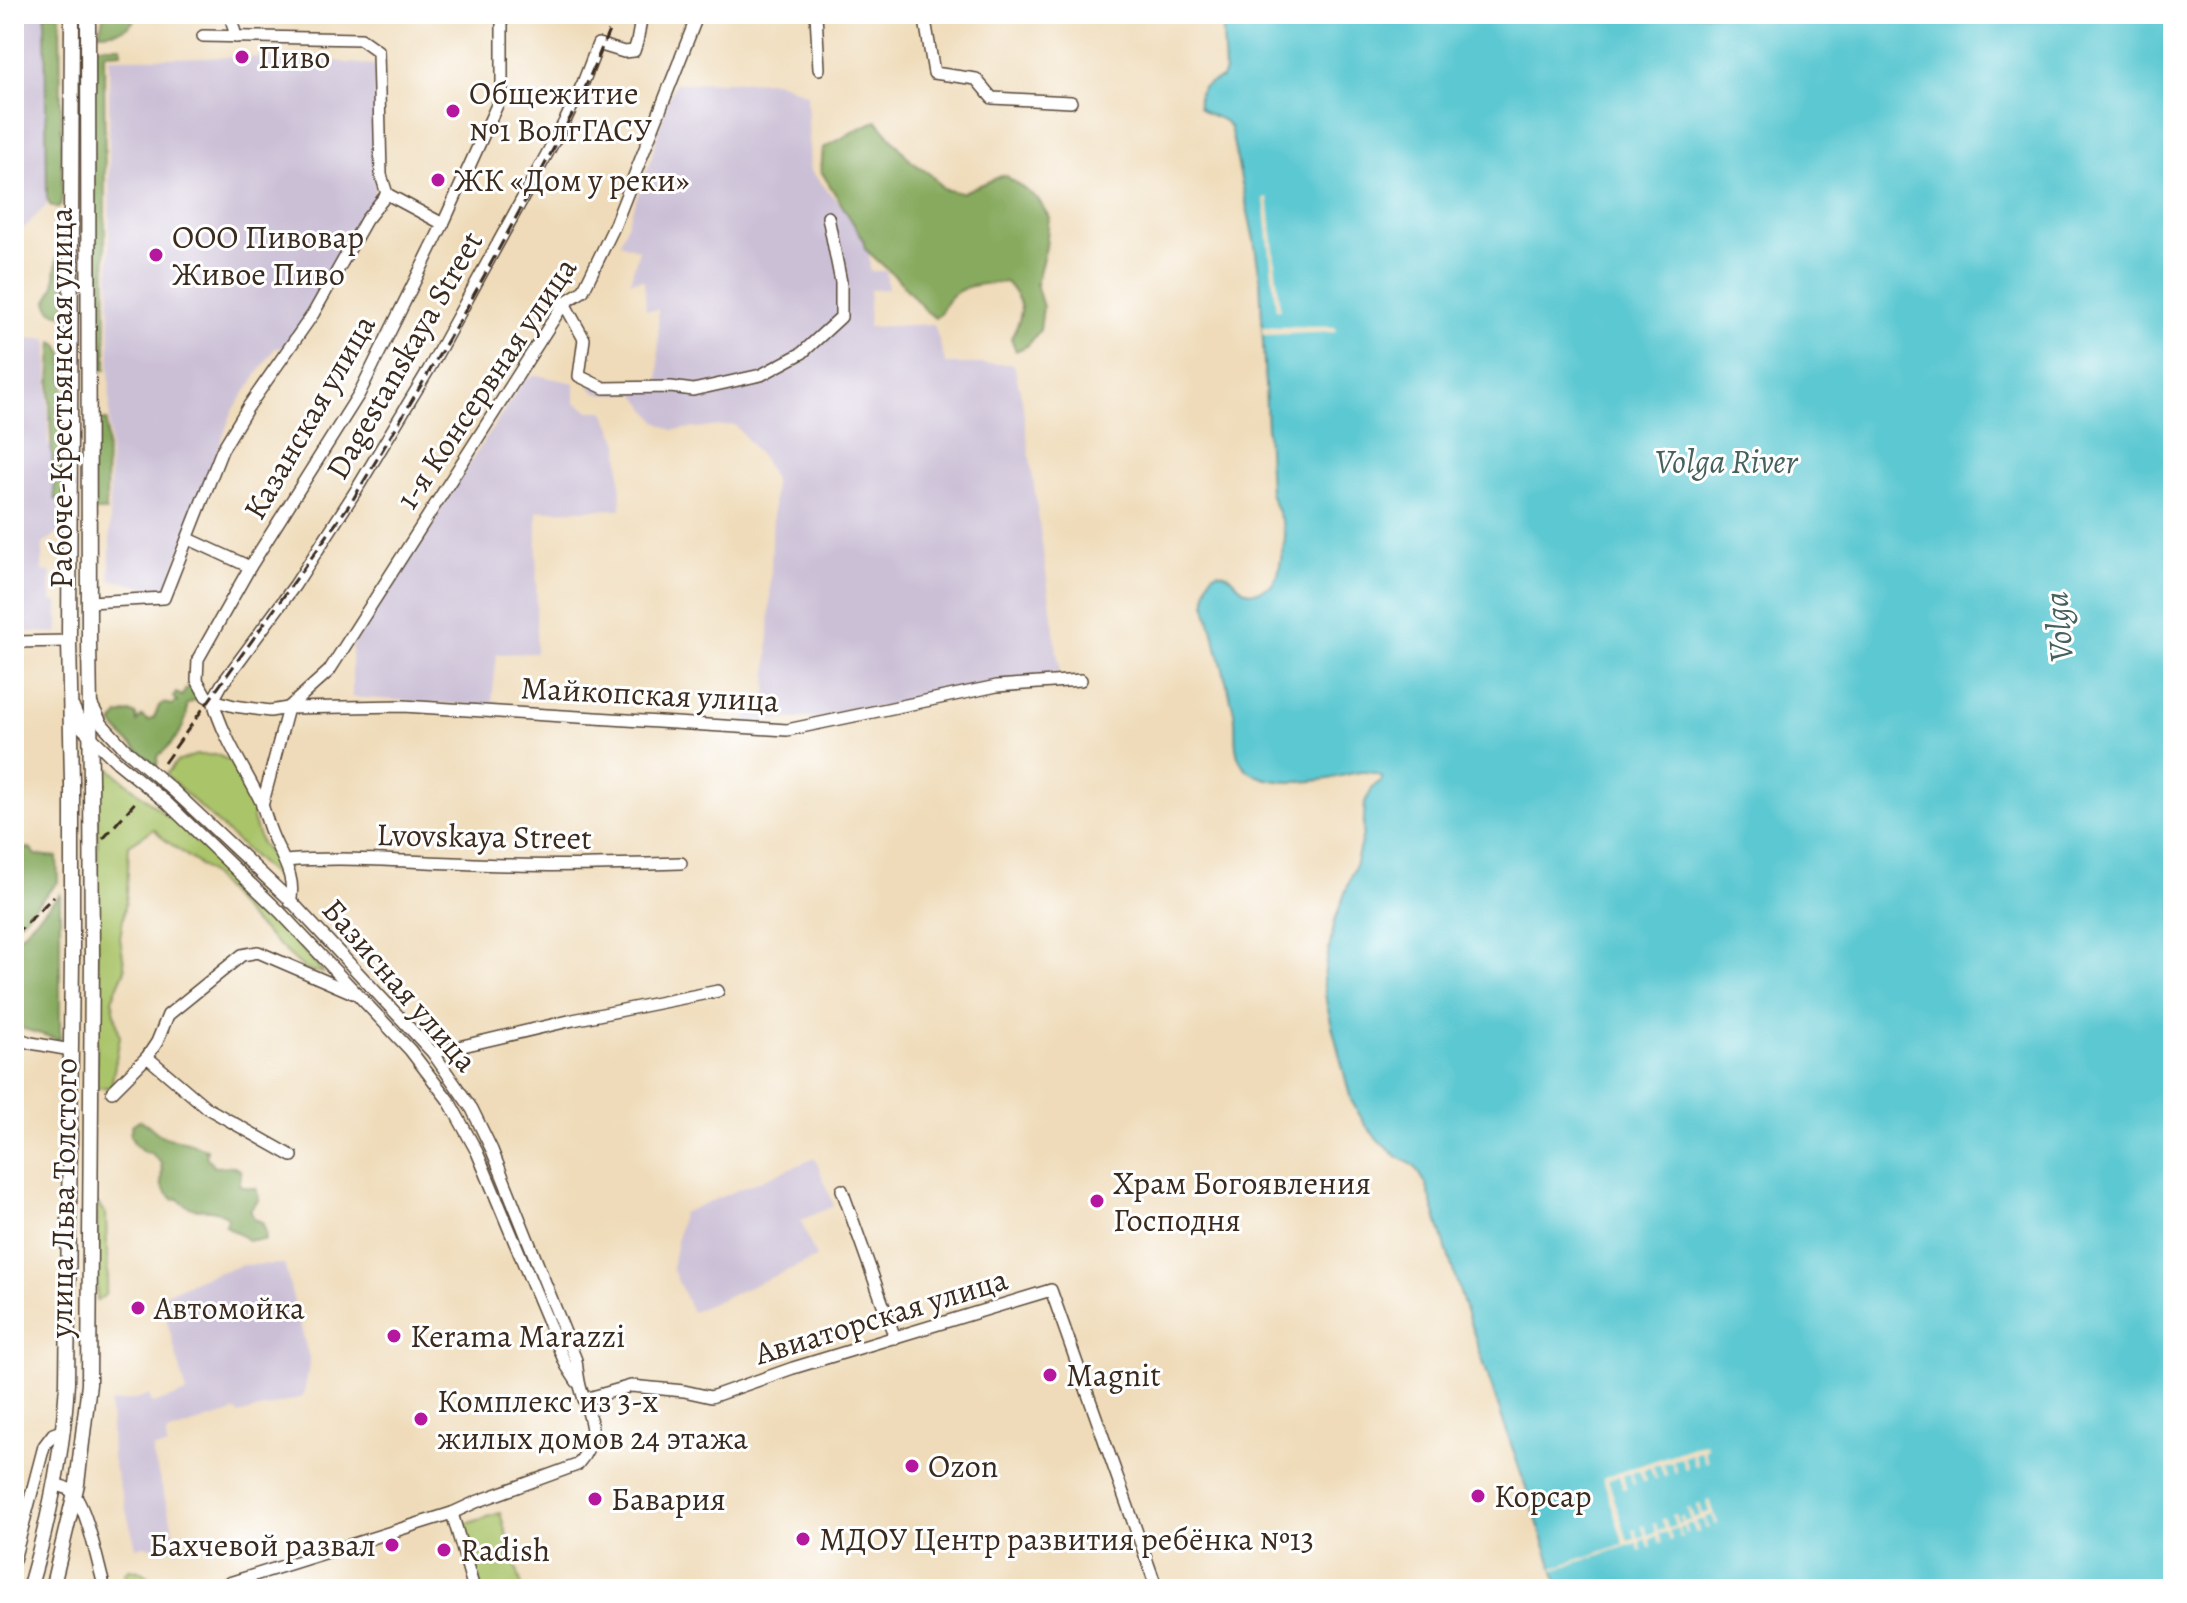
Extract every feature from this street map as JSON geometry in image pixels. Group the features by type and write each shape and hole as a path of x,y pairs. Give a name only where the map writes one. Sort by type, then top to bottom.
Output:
{"main road":[{"name":"Рабоче-Крестьянская улица","path":"72,14 69,641 71,700 87,729 72,781"},
{"name":"Рабоче-Крестьянская улица","path":"88,14 87,729 91,782"},
{"name":"улица Льва Толстого","path":"29,1589 55,1485 64,1430 67,1383 72,781"},
{"name":"улица Льва Толстого","path":"52,1589 75,1495 89,1384 91,782"}],"street":[{"path":"230,14 236,37"},
{"name":"Казанская улица","path":"291,901 290,873 262,806 218,718 213,700 206,696 197,680 198,659 250,567 359,394 443,224 502,94 502,14"},
{"name":"Dagestanskaya Street","path":"213,700 315,554 429,369 565,121 598,44 624,52 634,51 642,14"},
{"name":"1-я Консервная улица","path":"288,708 329,671 564,303 583,291 614,227 698,14"},
{"path":"816,14 819,69"},
{"path":"924,14 934,73 976,79 992,98 1071,102"},
{"path":"203,36 361,39 378,51 381,175 387,194 443,224"},
{"path":"89,602 164,598 222,450 313,314 366,220 387,194"},
{"path":"564,303 584,339 579,376 604,388 671,387 693,390 761,375 802,353 841,317 841,282 828,217"},
{"path":"189,539 250,567"},
{"path":"14,642 69,641"},
{"name":"Майкопская улица","path":"213,700 270,711 403,706 787,730 997,686 1081,680"},
{"path":"262,806 288,708"},
{"name":"Базисная улица","path":"87,729 125,749 291,901 433,1053 472,1109 492,1150 576,1360 580,1386 594,1432 587,1453 577,1465 452,1513"},
{"name":"Базисная улица","path":"87,729 114,759 166,802 280,912 410,1050 449,1101 477,1152 566,1365 580,1386"},
{"path":"91,763 96,756 114,759"},
{"name":"Lvovskaya Street","path":"285,861 332,858 581,866 681,863"},
{"path":"280,912 291,901"},
{"path":"112,1092 147,1057 168,1015 242,955 258,952 359,996"},
{"path":"433,1053 573,1020 718,991"},
{"path":"14,1037 71,1050"},
{"path":"147,1057 207,1108 292,1156"},
{"path":"842,1190 895,1338"},
{"name":"Авиаторская улица","path":"585,1399 631,1386 711,1397 793,1368 1051,1290 1157,1589"},
{"path":"14,1560 21,1539 18,1522 44,1446 53,1434 64,1430"},
{"path":"55,1485 66,1487 75,1495 86,1518 105,1589"},
{"path":"210,1589 452,1513 474,1589"}],"shaded area":[{"path":"14,14 45,14 47,205 17,235 15,338 48,339 48,446 58,448 59,532 43,544 42,571 51,572 51,601 58,603 58,633 14,631"},
{"path":"316,57 375,65 375,199 288,348 275,348 232,412 165,592 110,579 109,58"},
{"path":"775,81 807,94 810,170 868,237 870,271 886,271 888,289 870,290 868,327 934,324 946,364 1014,364 1022,400 1060,673 827,717 743,722 767,693 774,480 764,460 735,425 672,430 657,422 635,393 605,395 596,393 588,386 659,386 658,310 646,310 644,280 630,281 639,250 620,243 675,83"},
{"path":"536,375 575,383 575,402 589,411 604,411 619,443 621,509 537,511 536,653 497,654 492,701 499,702 499,707 352,697 352,646 523,381"},
{"path":"815,1158 834,1206 801,1220 816,1258 692,1312 672,1268 682,1213"},
{"path":"284,1264 310,1362 303,1397 238,1415 237,1411 166,1433 167,1447 153,1448 153,1455 179,1550 136,1547 112,1459 110,1403 149,1395 152,1404 187,1393 160,1296 242,1265"}],"green space":[{"path":"45,14 60,14 62,196 61,205 57,208 50,205 47,198"},
{"path":"104,14 138,14 122,30 99,33"},
{"path":"92,46 121,46 121,52 104,53 106,370 93,370"},
{"path":"877,121 911,161 931,175 943,189 961,193 1004,175 1038,199 1049,217 1046,247 1036,284 1043,307 1040,330 1027,346 1016,351 1011,338 1019,322 1021,308 1017,296 1006,282 962,289 935,318 865,249 863,239 821,171 823,148"},
{"path":"57,257 61,257 64,264 66,314 54,312 47,301 54,288"},
{"path":"53,342 63,353 66,498 61,501 55,499 51,440"},
{"path":"92,420 107,420 106,511 91,511"},
{"path":"196,686 202,694 187,705 183,727 158,756 157,766 112,724 119,715 130,712 136,715 137,722 142,716 148,721 154,718 163,703 171,705 177,702 173,697 176,693 182,696 186,689"},
{"path":"196,755 217,755 235,763 254,799 253,819 261,843 282,870 280,878 276,878 166,775 176,762"},
{"path":"100,764 178,825 239,883 324,973 306,970 249,918 209,872 154,829 129,845 127,894 120,938 125,970 112,999 120,1037 111,1087 96,1088 98,771"},
{"path":"30,848 36,855 57,857 58,882 14,928 14,852 15,849"},
{"path":"60,894 60,1040 14,1026 14,942"},
{"path":"139,1120 164,1137 207,1149 206,1156 214,1167 232,1166 240,1170 239,1185 256,1188 259,1199 250,1210 254,1219 262,1222 265,1240 248,1240 225,1225 228,1217 222,1213 189,1207 178,1198 174,1200 162,1186 161,1163 134,1143 130,1135 132,1125"},
{"path":"97,1203 106,1214 108,1278 105,1295 97,1301"},
{"path":"500,1513 523,1589 482,1589 463,1525"},
{"path":"129,1569 146,1574 154,1589 135,1589 124,1573"}],"water":[{"name":"Volga River","path":"1222,14 2173,14 2173,1589 1560,1589 1426,1184 1415,1166 1382,1144 1366,1126 1351,1100 1327,1006 1323,980 1335,920 1355,866 1363,834 1365,802 1382,777 1362,772 1317,780 1277,781 1253,774 1238,756 1234,712 1207,610 1208,583 1214,573 1220,572 1247,591 1256,592 1271,586 1278,575 1285,538 1270,493 1260,278 1254,240 1230,127 1199,107 1201,90 1222,78 1225,71"}],"pier":[{"path":"1268,197 1280,309 1276,309 1264,198"},
{"path":"1262,327 1335,327 1336,332 1263,335"},
{"path":"1706,1443 1708,1448 1704,1450 1708,1462 1705,1462 1701,1451 1694,1454 1698,1465 1695,1466 1691,1454 1684,1457 1688,1469 1685,1470 1681,1458 1673,1460 1675,1473 1671,1461 1663,1463 1667,1475 1664,1476 1660,1464 1653,1466 1657,1479 1654,1479 1650,1467 1643,1470 1647,1481 1644,1482 1639,1470 1632,1473 1635,1484 1630,1473 1623,1475 1626,1488 1623,1489 1619,1476 1608,1480 1628,1541 1635,1539 1635,1529 1638,1538 1645,1536 1644,1525 1648,1535 1656,1532 1655,1522 1658,1531 1665,1529 1662,1519 1665,1518 1668,1528 1675,1525 1672,1515 1675,1514 1678,1524 1682,1523 1682,1516 1684,1522 1691,1520 1687,1509 1690,1508 1694,1518 1700,1516 1697,1505 1700,1504 1703,1514 1710,1512 1707,1501 1710,1500 1718,1524 1712,1515 1705,1518 1709,1528 1706,1529 1703,1519 1696,1521 1699,1532 1696,1533 1692,1523 1686,1525 1686,1534 1684,1526 1679,1527 1680,1538 1677,1528 1669,1531 1670,1541 1667,1532 1659,1534 1660,1544 1657,1536 1650,1538 1650,1548 1646,1539 1640,1541 1640,1551 1636,1543 1554,1570 1624,1544 1603,1478"}],"railway":[{"path":"14,214 19,184 16,14"},
{"path":"164,763 352,501 460,320 580,100 616,14"},
{"path":"103,839 138,799"},
{"path":"14,936 54,896"}],"place":[{"name":"Пиво","path":"242,57"},
{"name":"Общежитие №1 ВолгГАСУ","path":"453,111"},
{"name":"ЖК «Дом у реки»","path":"438,180"},
{"name":"ООО Пивовар Живое Пиво","path":"156,255"},
{"name":"Храм Богоявления Господня","path":"1097,1201"},
{"name":"Автомойка","path":"138,1308"},
{"name":"Kerama Marazzi","path":"394,1336"},
{"name":"Magnit","path":"1050,1375"},
{"name":"Комплекс из 3-х жилых домов 24 этажа","path":"421,1419"},
{"name":"Ozon","path":"912,1466"},
{"name":"Корсар","path":"1478,1496"},
{"name":"Бавария","path":"595,1499"},
{"name":"МДОУ Центр развития ребёнка №13","path":"803,1539"},
{"name":"Бахчевой развал","path":"392,1545"},
{"name":"Radish","path":"444,1550"}],"water label":[{"name":"Volga","path":"2058,627"}]}
